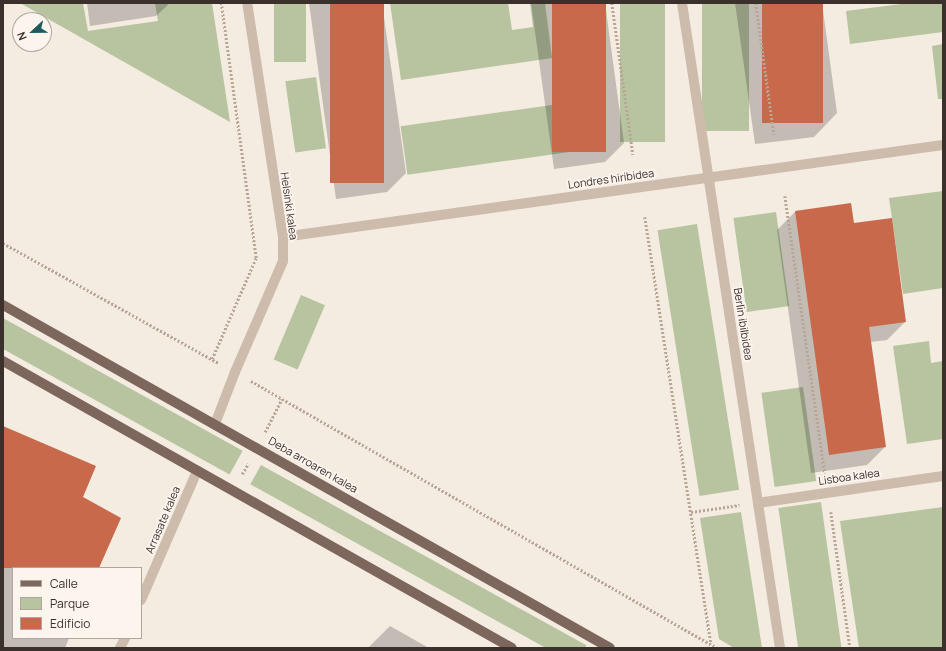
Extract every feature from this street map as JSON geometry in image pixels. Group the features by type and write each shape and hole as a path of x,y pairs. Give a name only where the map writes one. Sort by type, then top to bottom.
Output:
{"main road":[{"name":"Deba arroaren kalea","path":"3,305 610,648"},
{"path":"3,361 512,648"}],"street":[{"name":"Helsinki kalea","path":"215,424 235,372 283,261 283,237 247,3"},
{"name":"Berlin ibilbidea","path":"682,3 780,648"},
{"name":"Londres hiribidea","path":"283,237 943,145"},
{"name":"Arrasate kalea","path":"142,598 197,471"},
{"name":"Lisboa kalea","path":"758,503 943,476"},
{"path":"120,648 124,639"}],"path":[{"path":"212,359 256,258 220,3"},
{"path":"612,3 633,155"},
{"path":"756,3 774,135"},
{"path":"785,196 850,648"},
{"path":"645,217 711,644"},
{"path":"3,243 235,372 718,648"},
{"path":"691,512 758,503"}],"green space":[{"path":"20,3 83,3 88,31 158,21 155,3 212,3 230,122 52,21 52,12 36,12"},
{"path":"274,3 306,3 306,62 274,62"},
{"path":"390,3 508,3 512,30 533,27 530,3 545,3 552,58 401,80"},
{"path":"620,3 665,3 665,142 620,142"},
{"path":"702,3 749,3 749,131 702,131"},
{"path":"909,3 943,3 943,32 850,44 846,11"},
{"path":"943,44 943,99 938,99 932,46"},
{"path":"316,77 326,148 295,153 285,81"},
{"path":"566,103 573,152 407,175 401,126"},
{"path":"943,191 943,288 903,294 889,198"},
{"path":"776,212 789,306 747,312 733,218"},
{"path":"697,224 739,490 700,496 657,230"},
{"path":"301,295 325,305 298,370 274,359"},
{"path":"3,318 243,451 230,474 3,349"},
{"path":"929,341 931,363 943,361 943,439 907,444 893,346"},
{"path":"803,387 816,481 775,487 761,393"},
{"path":"261,465 586,645 585,648 546,648 250,484"},
{"path":"821,502 841,648 798,648 778,508"},
{"path":"943,507 943,648 859,648 840,521"},
{"path":"741,512 762,648 734,648 719,639 700,518"}],"building":[{"path":"330,3 384,3 384,183 330,183"},
{"path":"552,3 606,3 606,152 552,152"},
{"path":"762,3 823,3 823,123 762,123"},
{"path":"851,203 854,223 892,218 906,322 869,327 886,447 829,455 795,211"},
{"path":"3,426 96,466 83,497 121,518 99,567 3,568"}]}
